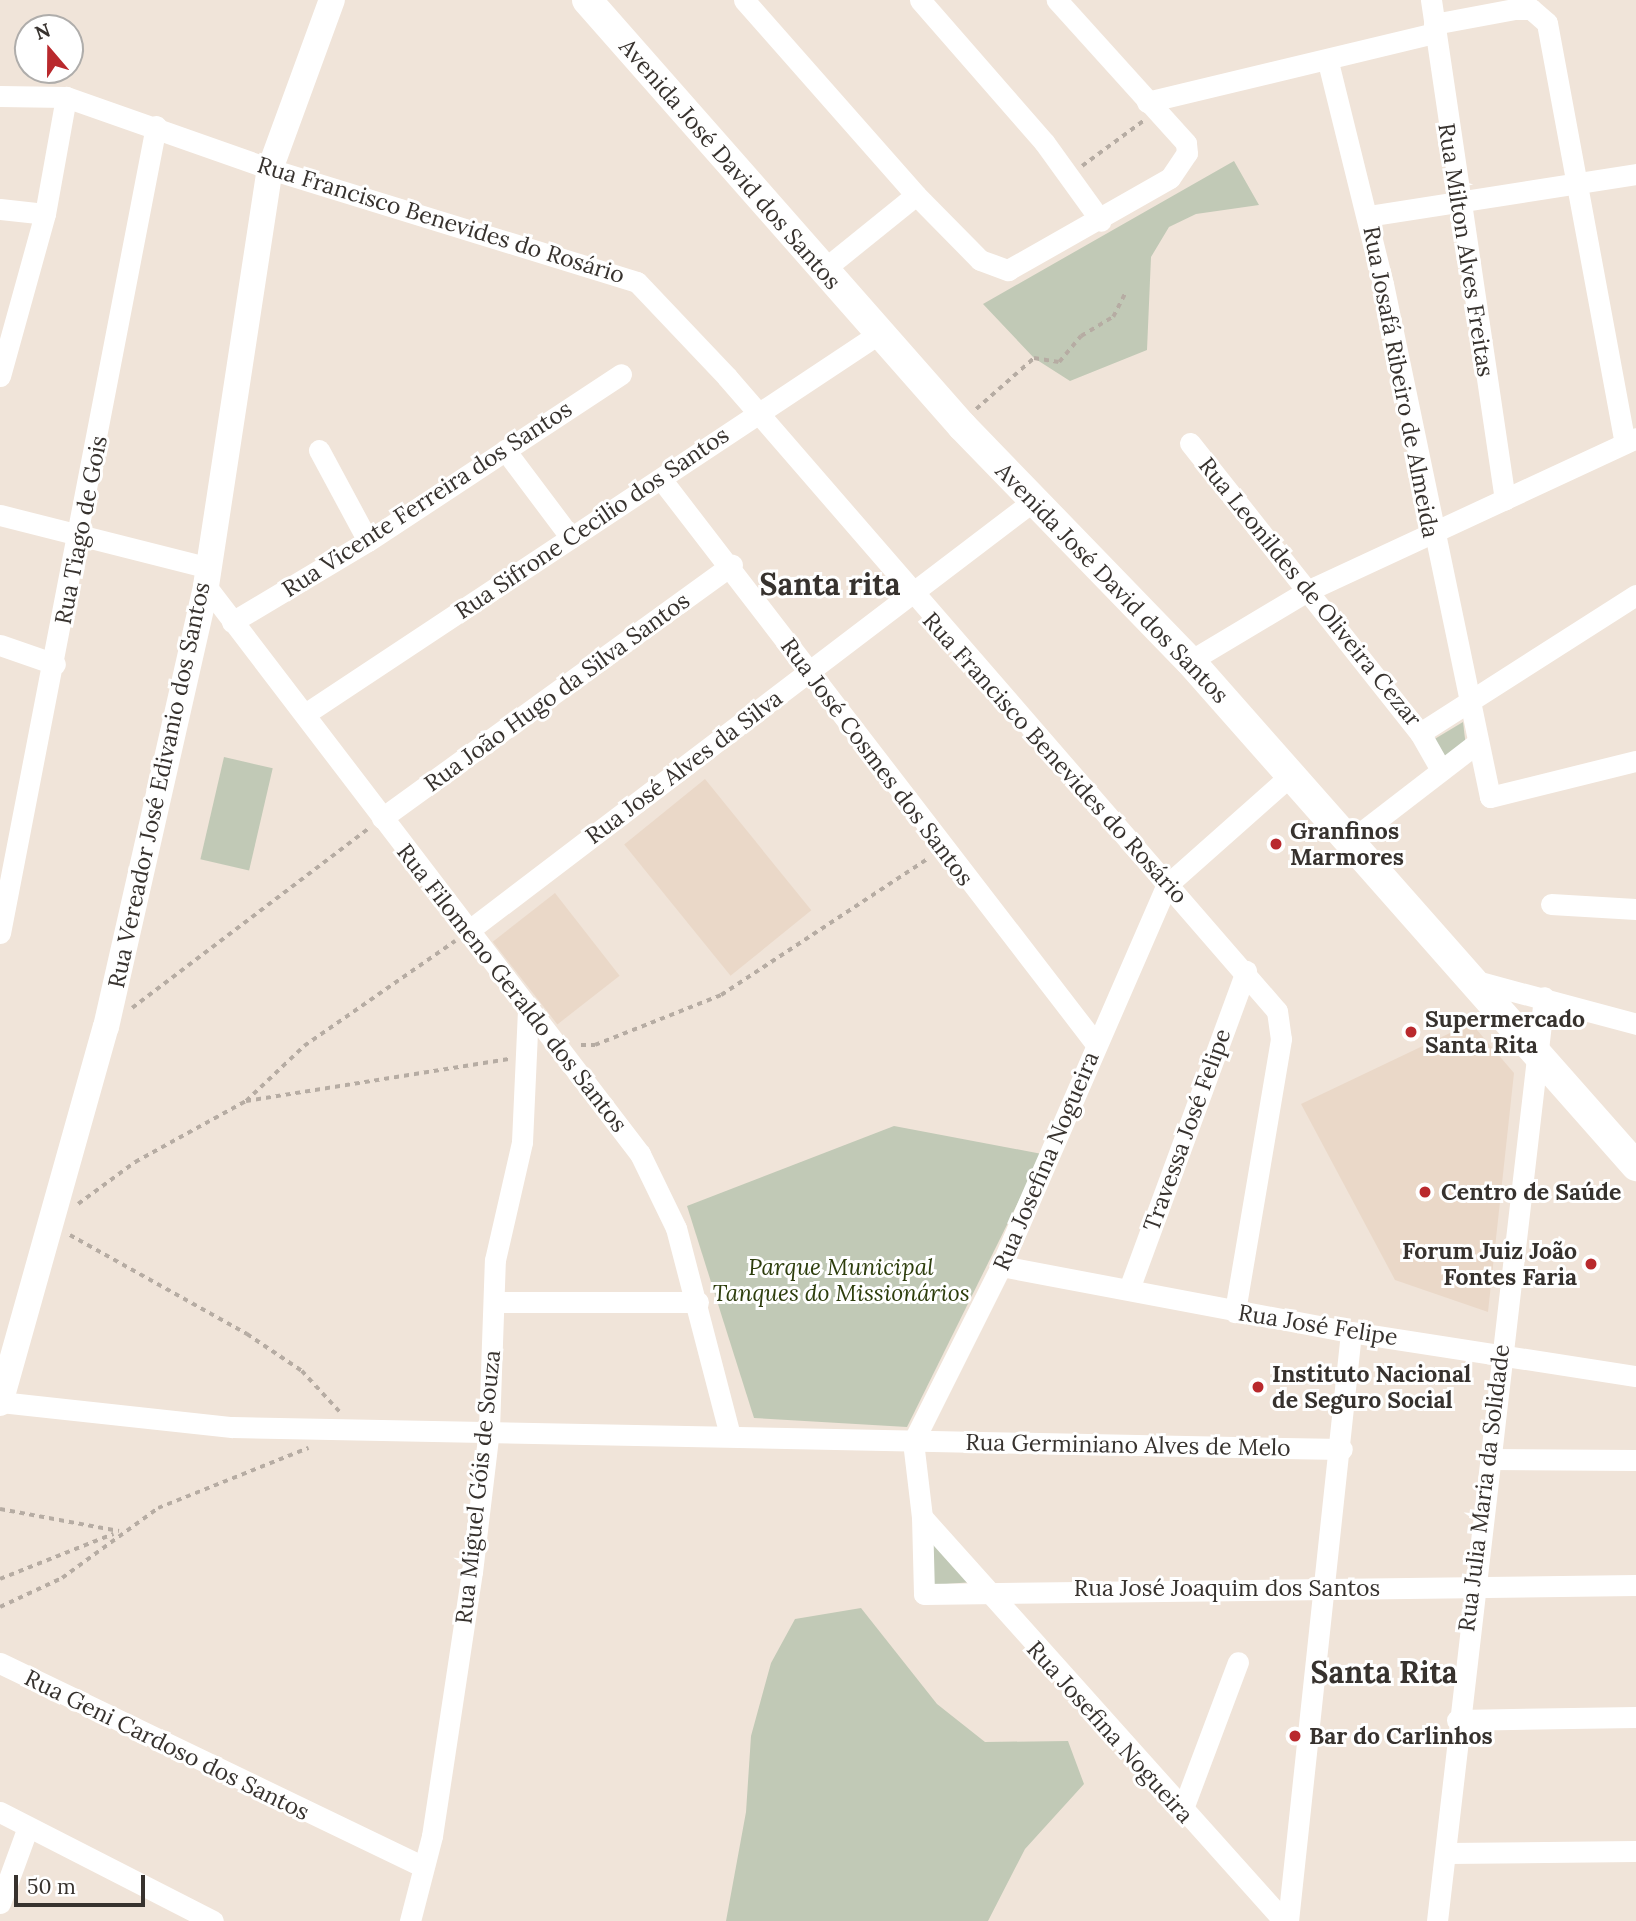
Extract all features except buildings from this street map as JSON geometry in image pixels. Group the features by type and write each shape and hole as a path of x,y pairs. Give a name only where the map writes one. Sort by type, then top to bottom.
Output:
{"main road":[{"name":"Avenida José David dos Santos","path":"587,0 961,426 1190,661 1291,775 1346,844 1476,981 1536,1055 1626,1146 1636,1166"}],"street":[{"name":"Rua Vereador José Edivanio dos Santos","path":"0,1403 57,1240 206,577 270,169 332,0"},
{"path":"744,0 936,216 980,260 1008,270 1101,221 1170,178 1182,165 1186,143 1057,0"},
{"path":"920,0 1068,177 1101,221"},
{"name":"Rua Milton Alves Freitas","path":"1431,0 1457,202 1505,499"},
{"path":"1152,107 1328,62 1435,28 1514,9 1542,14 1631,440 1307,591 1190,661"},
{"name":"Rua Josafá Ribeiro de Almeida","path":"1328,62 1368,216 1467,703 1490,797 1636,761"},
{"name":"Rua Francisco Benevides do Rosário","path":"0,96 66,97 270,169 638,282 727,377 754,414 910,595 1246,971 1277,1011 1279,1051 1235,1312"},
{"path":"0,376 45,214 66,97"},
{"name":"Rua Tiago de Gois","path":"0,933 3,890 55,664 81,535 156,127"},
{"path":"1368,216 1636,174"},
{"path":"823,270 916,195"},
{"path":"0,209 45,214"},
{"name":"Rua Sifrone Cecilio dos Santos","path":"305,715 754,414 880,334"},
{"name":"Rua Vicente Ferreira dos Santos","path":"232,622 368,541 621,374"},
{"name":"Rua Leonildes de Oliveira Cezar","path":"1190,443 1420,733 1636,595"},
{"path":"320,450 368,541"},
{"path":"505,450 572,538"},
{"name":"Rua José Cosmes dos Santos","path":"661,478 732,565 807,673 942,850 1096,1044"},
{"name":"Rua José Alves da Silva","path":"468,931 1033,501"},
{"path":"0,515 81,535 206,577"},
{"name":"Rua João Hugo da Silva Santos","path":"382,818 732,565"},
{"name":"Rua Filomeno Geraldo dos Santos","path":"206,577 232,622 557,1045 660,1188 698,1302 730,1435"},
{"path":"0,645 55,664"},
{"path":"1420,733 1441,770"},
{"path":"1346,844 1476,744"},
{"name":"Rua Josefina Nogueira","path":"914,1442 1001,1266 1167,885 1291,775"},
{"path":"1551,904 1636,909"},
{"name":"Travessa José Felipe","path":"1129,1289 1246,971"},
{"path":"1476,981 1544,997 1636,1024"},
{"name":"Rua Julia Maria da Solidade","path":"1437,1921 1447,1853 1457,1720 1472,1587 1490,1459 1499,1351 1544,997"},
{"name":"Rua Miguel Góis de Souza","path":"411,1921 422,1866 435,1823 489,1429 498,1236 522,1142 528,1010"},
{"name":"Rua José Felipe","path":"1001,1266 1129,1289 1235,1312 1351,1332 1499,1351 1636,1376"},
{"path":"495,1302 698,1302"},
{"path":"1286,1921 1342,1449 1351,1332"},
{"name":"Rua Germiniano Alves de Melo","path":"0,1403 232,1427 489,1429 914,1442 1342,1449"},
{"path":"914,1442 922,1517"},
{"path":"1490,1459 1636,1460"},
{"name":"Rua Josefina Nogueira","path":"922,1517 983,1590 1182,1811 1286,1921"},
{"name":"Rua José Joaquim dos Santos","path":"922,1517 924,1594 983,1590 1636,1586"},
{"path":"1182,1811 1238,1662"},
{"name":"Rua Geni Cardoso dos Santos","path":"0,1664 334,1827 422,1866"},
{"path":"1457,1720 1636,1717"},
{"path":"0,1812 209,1920"},
{"path":"0,1903 28,1827"},
{"path":"1447,1853 1636,1851"}],"path":[{"path":"1068,177 1152,107"},
{"path":"961,426 992,390 1034,358 1059,362 1081,335 1113,317 1126,291"},
{"path":"106,1027 382,818"},
{"path":"557,1045 595,1045 721,995 942,850"},
{"path":"74,1214 78,1204 135,1161 246,1101 304,1046 468,931"},
{"path":"246,1101 526,1056"},
{"path":"71,1224 57,1240 247,1334 352,1416"},
{"path":"0,1607 62,1578 121,1531 158,1508 321,1443"},
{"path":"0,1509 121,1531"},
{"path":"0,1579 121,1531"}],"shaded area":[{"path":"705,779 811,910 731,976 624,844"},
{"path":"555,893 620,976 557,1024 493,942"},
{"name":"Centro de Saúde","path":"1471,1023 1514,1073 1488,1312 1395,1280 1301,1104"}],"green space":[{"path":"1234,161 1259,205 1196,214 1169,227 1151,257 1147,350 1070,381 1034,358 983,304"},
{"path":"1463,722 1466,747 1446,762 1433,740"},
{"path":"224,757 273,768 249,871 200,859"},
{"name":"Parque Municipal Tanques do Missionários","path":"894,1126 1042,1154 907,1427 754,1418 687,1206"},
{"path":"932,1539 973,1582 933,1585"},
{"path":"861,1608 937,1704 985,1742 1068,1741 1084,1784 1025,1849 988,1921 726,1921 746,1812 751,1736 771,1663 795,1619"}],"place":[{"name":"Granfinos Marmores","path":"1276,844"},
{"name":"Supermercado Santa Rita","path":"1411,1032"},
{"name":"Centro de Saúde","path":"1425,1192"},
{"name":"Forum Juiz João Fontes Faria","path":"1591,1264"},
{"name":"Instituto Nacional de Seguro Social","path":"1258,1387"},
{"name":"Bar do Carlinhos","path":"1295,1736"}],"district":[{"name":"Santa rita","path":"830,584"},
{"name":"Santa Rita","path":"1384,1672"}]}
